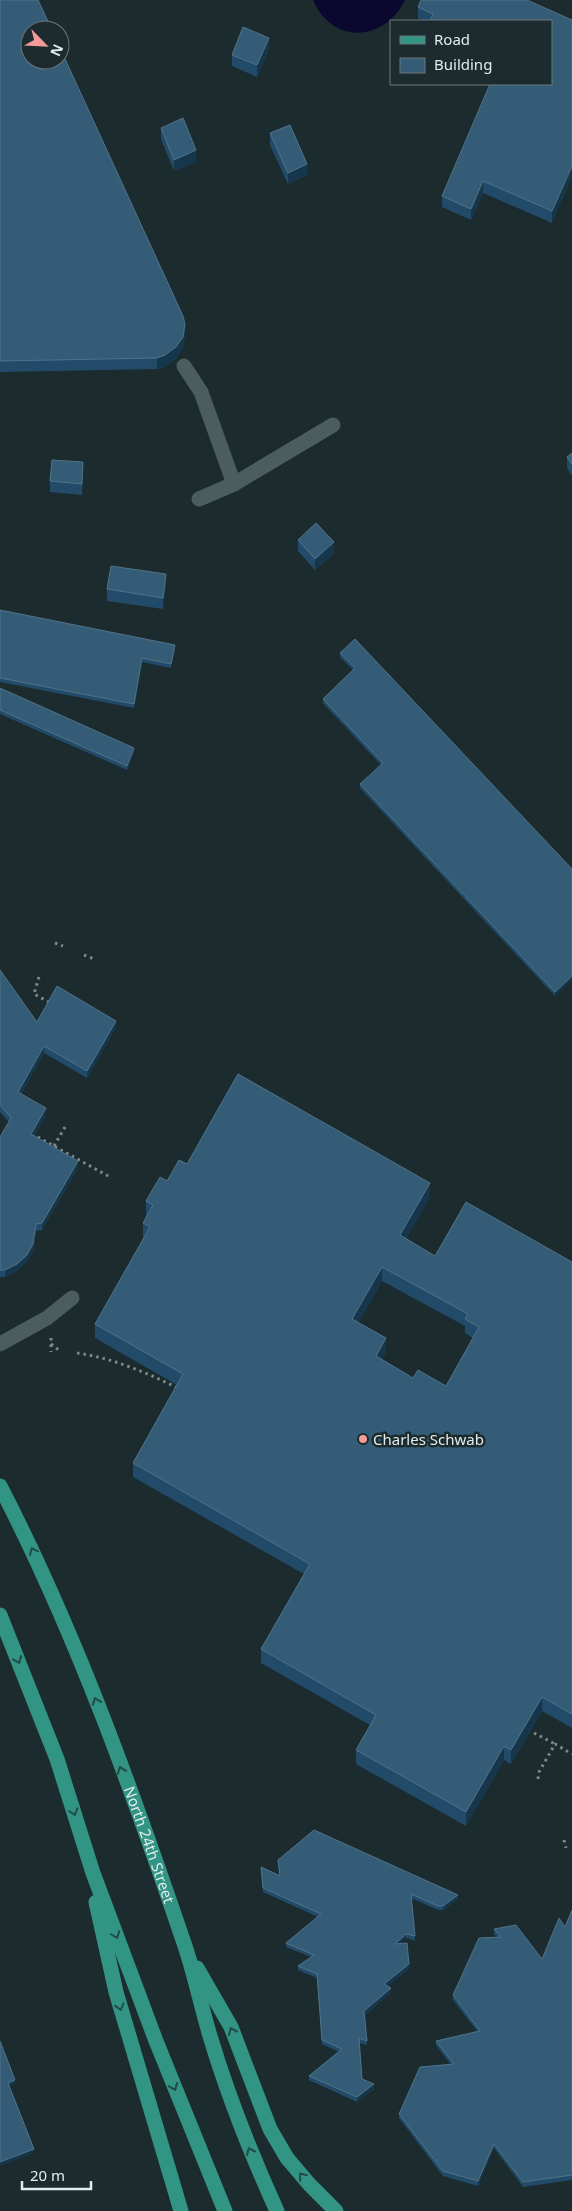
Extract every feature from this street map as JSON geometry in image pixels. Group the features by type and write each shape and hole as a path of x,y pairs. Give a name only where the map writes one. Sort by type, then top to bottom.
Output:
{"main road":[{"name":"North 24th Street","path":"0,1486 32,1549 89,1683 185,1948 210,2037 246,2143 277,2211"},
{"path":"0,1614 57,1759 93,1873 159,2049 225,2211"},
{"path":"93,1873 97,1910 116,1992 181,2211"},
{"path":"185,1948 231,2027 270,2129 287,2158 303,2178 336,2211"}],"lane":[{"path":"184,366 201,392 234,484"},
{"path":"199,499 234,484 333,425"},
{"path":"0,1344 47,1318 72,1298"}],"path":[{"path":"55,943 63,946"},
{"path":"84,955 94,959"},
{"path":"39,977 34,994 49,1002 45,1009"},
{"path":"54,1146 66,1127"},
{"path":"27,1131 110,1177"},
{"path":"51,1335 51,1352"},
{"path":"51,1344 60,1352"},
{"path":"77,1353 99,1356 154,1376 181,1390"},
{"path":"534,1733 572,1754"},
{"path":"538,1779 539,1772 555,1744"},
{"path":"564,1840 566,1848"}],"shaded area":[{"path":"313,0 405,0 396,14 385,24 359,33 345,31 333,25 322,15"}],"building":[{"path":"0,0 38,0 47,20 20,20 20,70 70,70 185,324 183,337 176,347 157,358 0,361"},
{"path":"421,0 527,0 572,20 572,166 552,211 483,181 471,209 442,196 490,85 552,85 552,20 430,20 433,14 418,7"},
{"path":"243,27 269,38 257,65 232,55"},
{"path":"183,118 196,150 174,160 161,128"},
{"path":"290,125 307,164 288,173 270,133"},
{"path":"572,453 572,464 567,457"},
{"path":"52,460 83,462 82,484 50,481"},
{"path":"316,523 334,542 315,559 298,540"},
{"path":"111,566 166,574 163,598 107,589"},
{"path":"0,610 175,645 171,664 142,658 134,704 0,678"},
{"path":"355,639 572,869 572,976 555,992 360,784 383,763 323,699 355,668 340,653"},
{"path":"0,688 134,748 127,766 0,710"},
{"path":"0,970 37,1022 57,986 116,1021 87,1071 44,1046 18,1092 46,1108 31,1134 78,1161 42,1223 36,1224 33,1244 27,1255 17,1264 5,1270 0,1270 0,1137 11,1118 0,1105"},
{"name":"Charles Schwab","path":"238,1074 430,1183 400,1235 435,1256 466,1202 572,1262 572,1714 542,1697 511,1750 504,1746 466,1812 356,1750 376,1715 261,1649 310,1564 133,1463 183,1374 95,1324 150,1227 143,1223 153,1205 146,1201 160,1177 167,1181 179,1160 187,1164","holes":["382,1267 468,1314 465,1319 479,1327 446,1386 418,1370 413,1378 376,1356 386,1338 352,1319"]},
{"path":"314,1830 458,1895 443,1906 438,1906 411,1894 415,1936 406,1934 395,1944 407,1943 409,1964 384,1984 391,1988 364,2011 367,2041 359,2038 362,2079 374,2084 357,2097 309,2076 342,2049 322,2040 317,1974 298,1966 314,1955 286,1943 321,1914 263,1888 261,1867 280,1876 278,1860"},
{"path":"572,1910 572,2175 523,2182 494,2144 478,2181 443,2171 399,2114 420,2067 454,2064 436,2041 480,2031 453,1995 479,1938 501,1937 494,1929 516,1925 542,1959 559,1918 565,1927"},
{"path":"0,2041 15,2080 8,2083 34,2149 0,2162"}],"place":[{"name":"Charles Schwab","path":"363,1439"}]}
